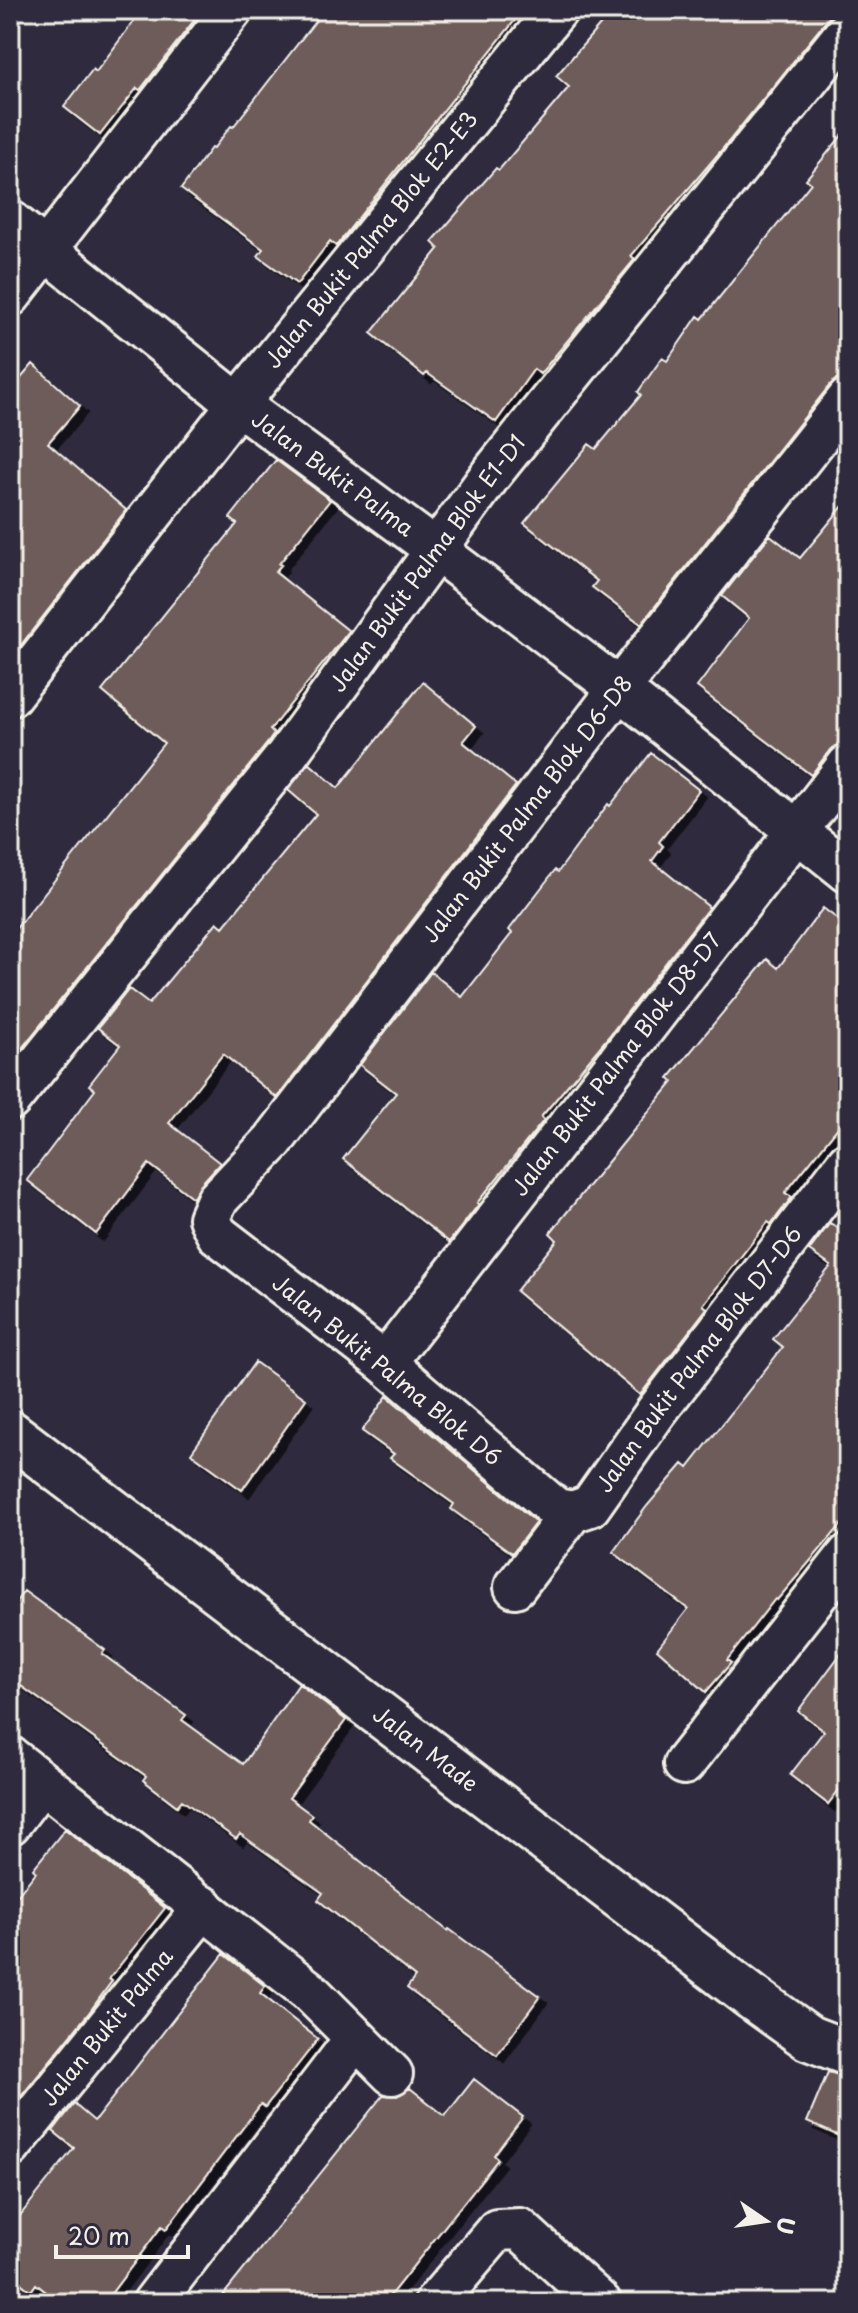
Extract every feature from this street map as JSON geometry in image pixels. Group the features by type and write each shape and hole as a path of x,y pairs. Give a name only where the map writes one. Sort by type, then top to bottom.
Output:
{"street":[{"path":"10,296 232,10"},
{"name":"Jalan Bukit Palma Blok E2-E3","path":"10,696 238,404 557,10"},
{"name":"Jalan Bukit Palma Blok E1-D1","path":"10,1100 284,759 492,473 848,30"},
{"name":"Jalan Bukit Palma","path":"10,221 238,404 619,689 848,872"},
{"name":"Jalan Bukit Palma Blok D6-D8","path":"209,1218 217,1200 283,1129 619,689 848,399"},
{"name":"Jalan Bukit Palma Blok D8-D7","path":"385,1363 848,765"},
{"name":"Jalan Bukit Palma Blok D7-D6","path":"515,1587 572,1512 590,1506 656,1412 848,1162"},
{"name":"Jalan Bukit Palma Blok D6","path":"209,1218 217,1234 385,1363 556,1509 572,1512"},
{"name":"Jalan Made","path":"10,1433 753,1998 809,2038 848,2053"},
{"path":"684,1764 848,1555"},
{"path":"10,1757 309,1991 392,2074"},
{"path":"10,1824 41,1783"},
{"name":"Jalan Bukit Palma","path":"10,2147 204,1907"},
{"path":"153,2303 356,2038"},
{"path":"435,2303 497,2230 520,2229 601,2303"}],"building":[{"path":"142,10 202,10 140,90 137,88 100,135 64,107 93,69 96,72"},
{"path":"324,10 523,10 336,246 330,241 297,284 258,256 263,249 181,189"},
{"path":"613,10 838,10 631,256 635,259 540,374 534,369 496,422 427,373 424,376 371,333 439,249 432,242 496,168 499,170 569,87 556,76"},
{"path":"848,128 848,368 830,385 641,624 592,587 597,581 524,523 589,444 596,449 641,395 638,392 662,358 667,361 698,316 702,319 811,183 806,179"},
{"path":"33,364 80,406 48,443 126,510 10,659 10,391"},
{"path":"276,460 330,500 275,572 349,631 270,730 274,734 266,745 10,1063 10,936 164,743 102,691 237,524 230,518"},
{"path":"848,500 848,742 830,750 811,775 697,687 749,618 722,596 770,535 800,558"},
{"path":"423,682 476,726 463,742 516,785 277,1098 223,1054 169,1123 220,1163 193,1198 149,1164 96,1234 27,1180 95,1090 89,1085 120,1045 98,1028 129,989 149,1004 217,922 223,927 316,814 288,790 309,763 338,788"},
{"path":"651,753 699,790 659,842 663,846 652,861 709,907 609,1036 541,1117 544,1120 449,1242 343,1159 396,1093 360,1065 431,972 462,997 512,933 509,930 555,870 558,872 608,804 610,806"},
{"path":"823,908 848,927 848,1115 785,1193 792,1197 771,1224 768,1222 703,1305 707,1308 640,1395 516,1291 557,1240 550,1233 673,1082 669,1078 767,959 778,968"},
{"path":"830,1223 848,1234 848,1517 775,1599 727,1660 731,1663 706,1692 657,1649 688,1609 613,1552 683,1464 688,1468 783,1347 773,1339 831,1266 809,1251"},
{"path":"255,1362 306,1399 242,1490 191,1453"},
{"path":"387,1396 536,1522 512,1553 451,1509 454,1504 390,1458 394,1454 362,1431"},
{"path":"24,1591 105,1650 102,1654 186,1715 182,1720 243,1764 299,1684 346,1720 289,1798 312,1815 309,1820 448,1931 540,1996 497,2055 407,1988 415,1977 318,1900 323,1893 240,1834 236,1839 182,1800 177,1806 143,1780 146,1776 10,1678 10,1610"},
{"path":"848,1644 848,1778 828,1804 790,1775 824,1731 798,1711"},
{"path":"65,1829 165,1908 109,1979 112,1981 88,2014 10,2110 10,1905 36,1872 33,1869"},
{"path":"224,1954 265,1986 260,1993 318,2039 265,2107 261,2104 166,2229 162,2226 104,2303 60,2303 36,2284 31,2291 10,2275 10,2228 74,2148 53,2131 74,2104 94,2121 96,2119"},
{"path":"828,2072 848,2077 848,2140 807,2122"},
{"path":"474,2079 523,2117 494,2155 498,2159 384,2303 217,2303 383,2095 397,2096 410,2088 445,2116"}]}
